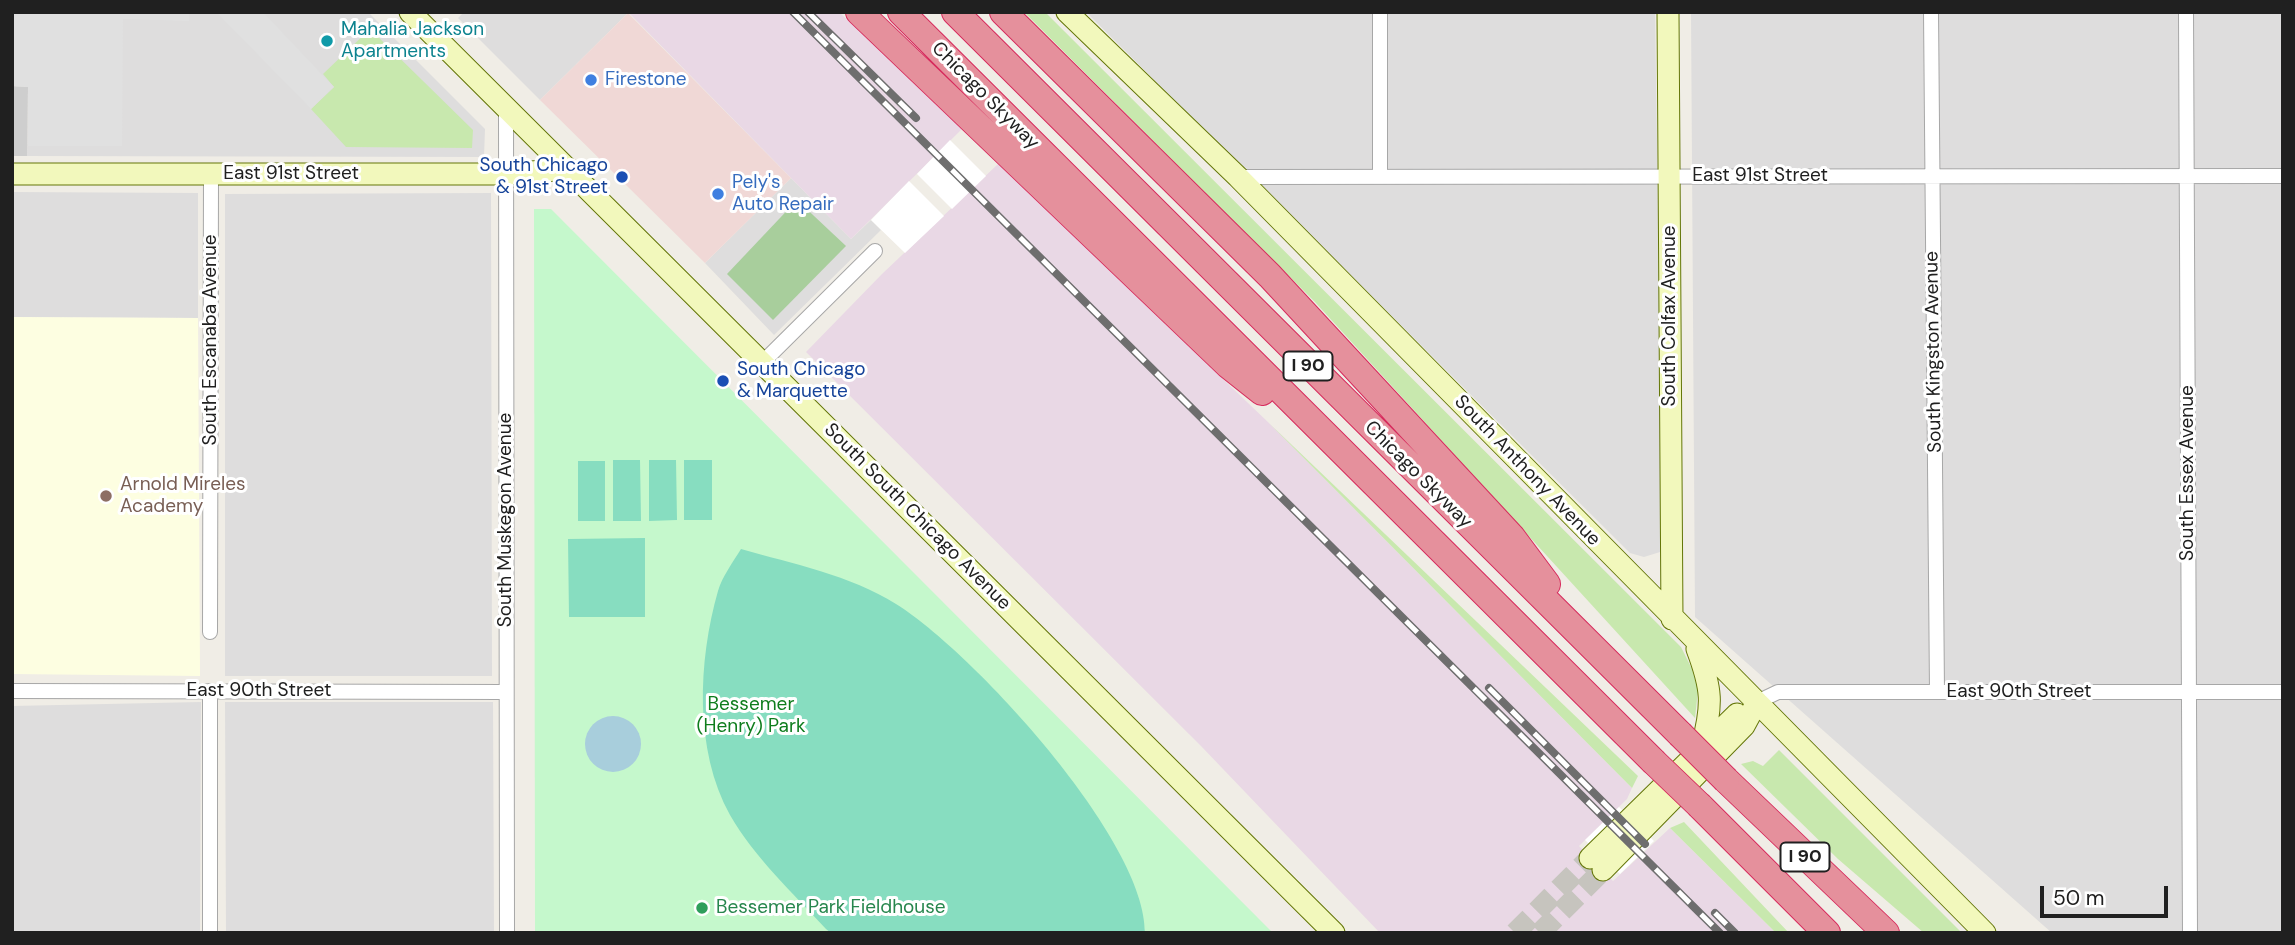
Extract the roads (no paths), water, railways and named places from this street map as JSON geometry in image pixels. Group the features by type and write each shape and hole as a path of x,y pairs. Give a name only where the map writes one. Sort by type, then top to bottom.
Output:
{"highway":[{"path":"859,12 1228,365 1352,462"},
{"name":"Chicago Skyway","path":"901,12 1827,931"},
{"name":"Chicago Skyway","path":"955,12 1600,656 1886,933"},
{"path":"1003,12 1307,315 1512,537 1600,656"}],"main road":[{"name":"South South Chicago Avenue","path":"410,12 1335,933"},
{"name":"South Colfax Avenue","path":"1668,12 1672,619"},
{"name":"South Anthony Avenue","path":"1076,16 1985,933"},
{"name":"East 91st Street","path":"12,174 506,174 569,169"},
{"path":"1693,640 1711,692 1711,714 1596,864 1744,726 1757,702"},
{"path":"1690,741 1757,702"}],"street":[{"path":"1380,12 1380,177"},
{"name":"South Kingston Avenue","path":"1931,12 1937,692"},
{"name":"South Essex Avenue","path":"2186,12 2190,933"},
{"name":"South Muskegon Avenue","path":"506,107 506,933"},
{"name":"South Escanaba Avenue","path":"210,632 211,174"},
{"name":"East 91st Street","path":"1238,177 2283,176"},
{"path":"762,363 875,251"},
{"name":"East 90th Street","path":"12,691 506,692"},
{"path":"210,691 210,933"},
{"name":"East 90th Street","path":"1757,702 1778,692 2283,692"}],"water":[{"path":"607,716 619,716 629,720 637,728 641,744 637,760 629,768 619,772 607,772 597,768 589,760 585,750 585,738 589,728 597,720"}],"tunnel":[{"path":"1515,933 1590,858"},
{"path":"1540,933 1603,870"}],"railway":[{"path":"793,12 1720,933"},
{"path":"808,12 916,118"},
{"path":"1489,688 1645,844"},
{"path":"1715,913 1735,933"}],"place":[{"name":"Mahalia Jackson Apartments","path":"327,41"},
{"name":"Firestone","path":"591,80"},
{"name":"South Chicago & 91st Street","path":"622,177"},
{"name":"Pely's Auto Repair","path":"718,194"},
{"name":"South Chicago & Marquette","path":"723,381"},
{"name":"Arnold Mireles Academy","path":"106,496"},
{"name":"Bessemer Park Fieldhouse","path":"702,908"}],"park label":[{"name":"Bessemer (Henry) Park","path":"751,716"}]}
